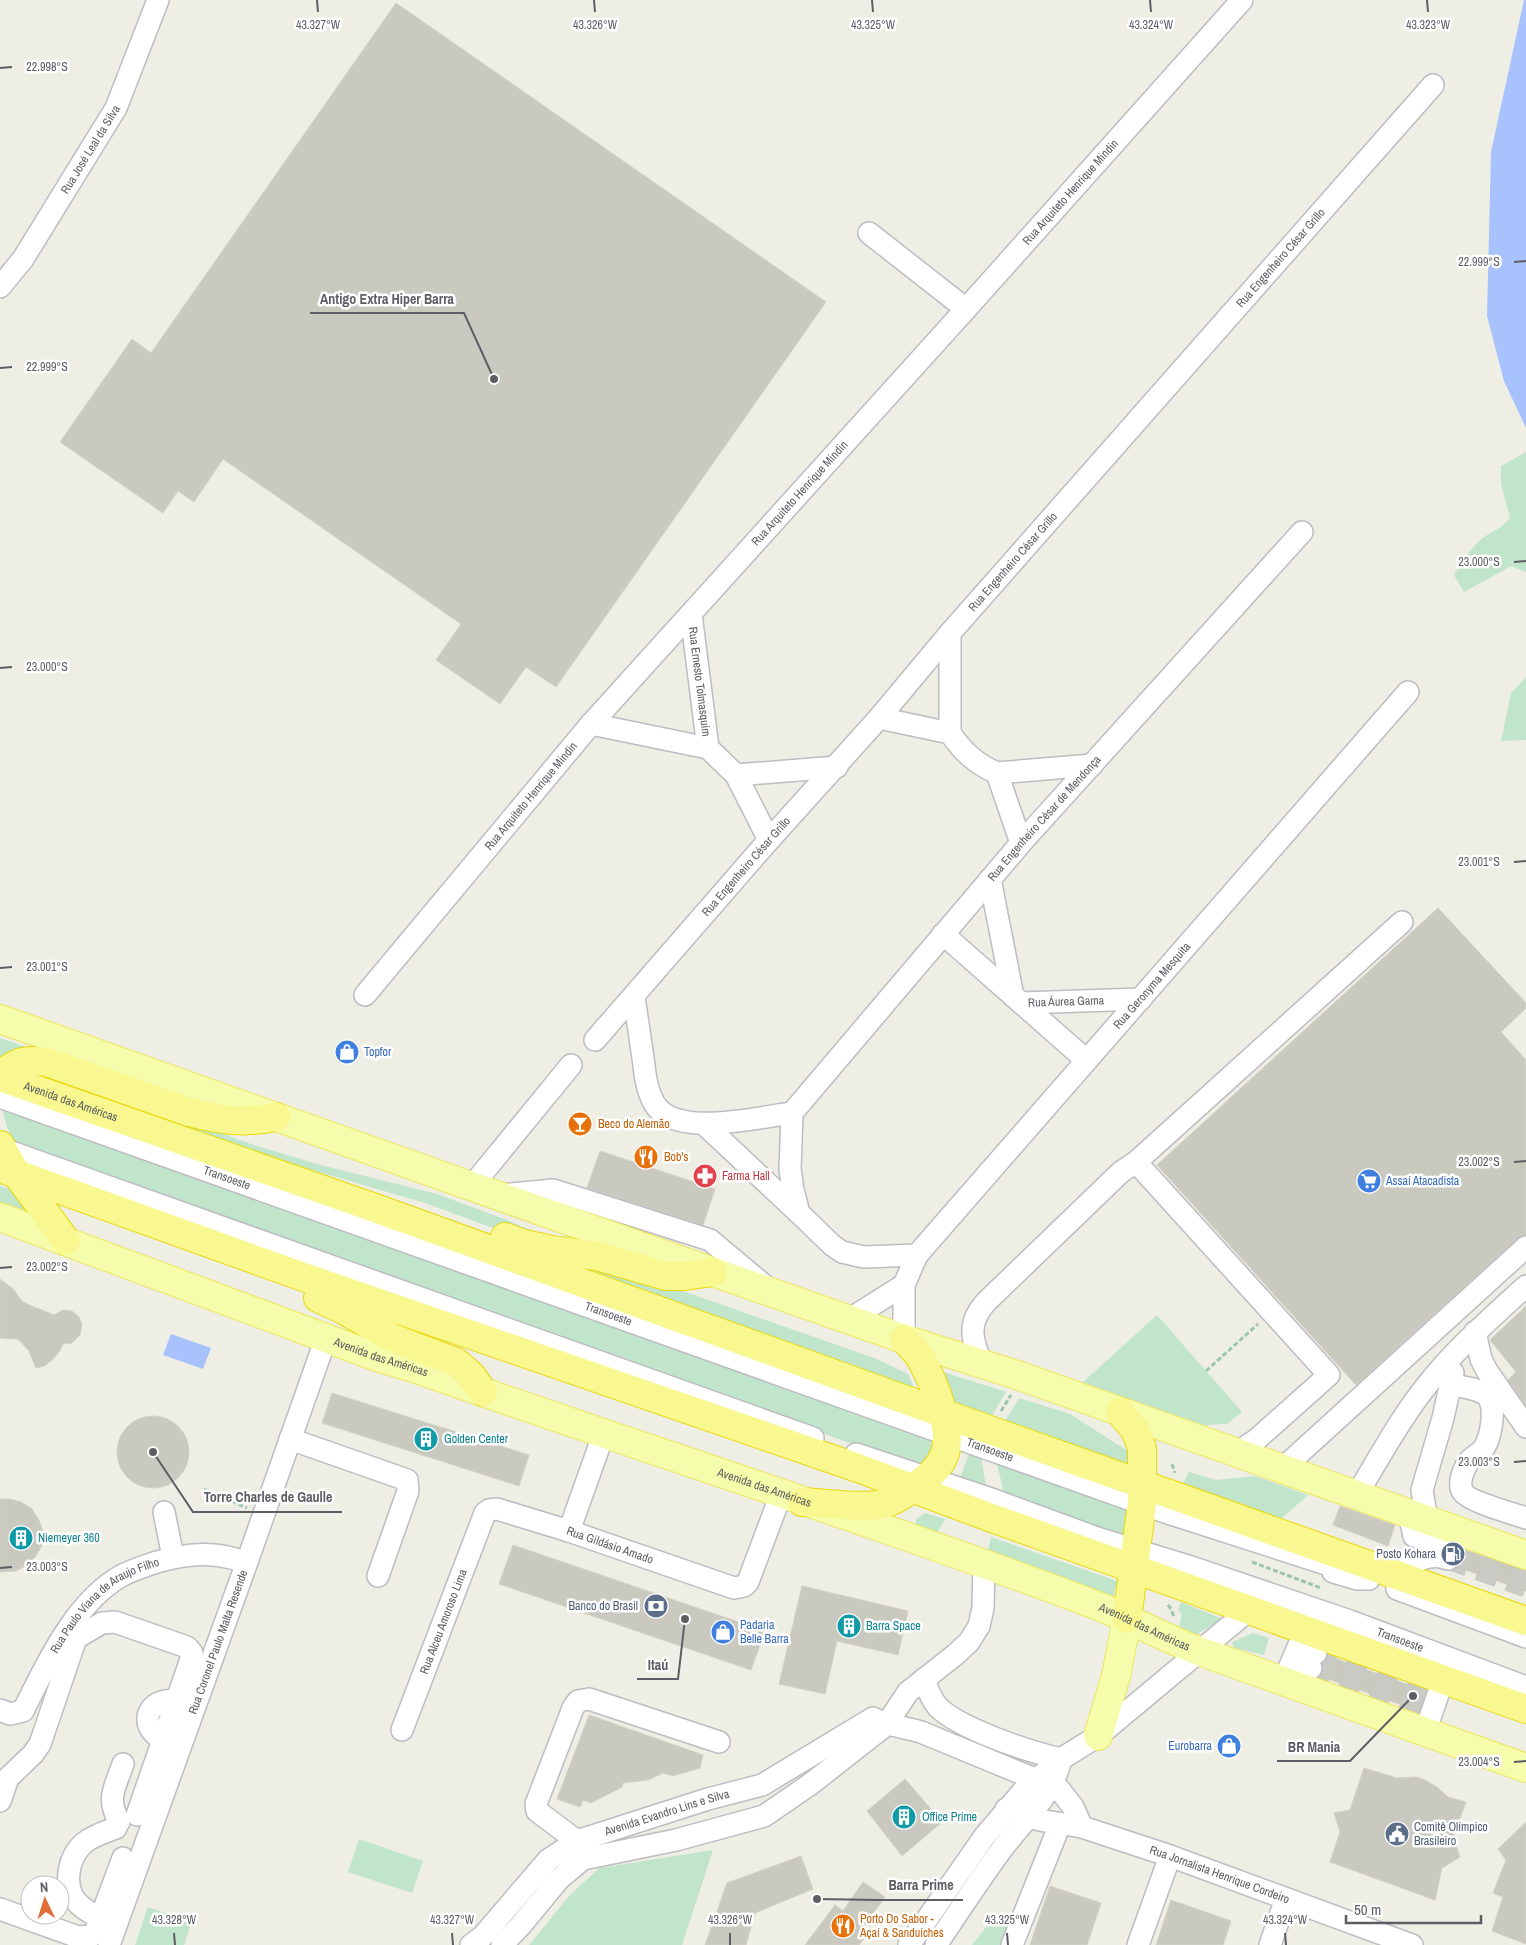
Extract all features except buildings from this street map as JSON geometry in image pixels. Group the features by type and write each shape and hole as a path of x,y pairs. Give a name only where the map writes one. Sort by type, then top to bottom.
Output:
{"highway":[{"path":"0,1076 13,1064 34,1060 47,1062 212,1118 233,1122 276,1117"},
{"name":"Avenida das Américas","path":"0,1076 375,1208 944,1424 1143,1494 1397,1575 1526,1620"},
{"path":"4,1157 66,1241"},
{"name":"Avenida das Américas","path":"4,1157 295,1274 858,1468 920,1483 1136,1560 1249,1610 1301,1657 1434,1697 1526,1709"},
{"path":"375,1208 391,1206 417,1208 524,1244 597,1256 666,1276 713,1272"},
{"path":"295,1274 305,1290 312,1296 344,1310 390,1338 456,1362 471,1375 483,1392"},
{"path":"792,1498 852,1505 880,1505 894,1500 920,1483 941,1462 945,1452 944,1424 933,1383 920,1357 904,1339"},
{"path":"1120,1412 1129,1421 1140,1438 1142,1448 1143,1494 1127,1619"}],"main road":[{"path":"0,1019 713,1272 1120,1412 1526,1555"},
{"name":"Avenida das Américas","path":"0,1217 377,1357 792,1498 1088,1602 1167,1639 1199,1651 1301,1657 1434,1697 1526,1768"},
{"path":"1098,1736 1116,1676 1127,1619"}],"street":[{"name":"Rua José Leal da Silva","path":"0,288 23,259 116,108 158,0"},
{"name":"Rua Arquiteto Henrique Mindin","path":"366,996 591,724 1242,0"},
{"name":"Rua Engenheiro César Grillo","path":"595,1040 769,840 879,718 950,633 1433,85"},
{"path":"869,232 966,309"},
{"name":"Rua Engenheiro César de Mendonça","path":"792,1113 1021,843 1302,532"},
{"name":"Rua Ernesto Tolmasquim","path":"691,614 708,748"},
{"path":"950,633 950,733 963,752 972,760 997,774 1092,765"},
{"name":"Rua Geronyma Mesquita","path":"904,1339 904,1285 917,1255 1408,692"},
{"path":"879,718 950,733"},
{"name":"Rua Ernesto Tolmasquim","path":"591,724 708,748 736,775 769,840"},
{"path":"736,775 836,767"},
{"path":"997,774 1021,843"},
{"name":"Rua Áurea Gama","path":"990,879 1017,999"},
{"path":"982,1364 972,1332 973,1321 979,1309 1121,1172 1136,1162 1402,922"},
{"name":"Rua Áurea Gama","path":"943,934 1086,1060"},
{"path":"634,997 648,1087 654,1104 668,1117 682,1122 704,1124 792,1113 790,1169 799,1213"},
{"name":"Rua Áurea Gama","path":"1017,999 1141,999"},
{"path":"472,1186 571,1065"},
{"name":"Transoeste","path":"0,1097 944,1424"},
{"path":"704,1124 832,1245 842,1252 864,1257 917,1255"},
{"path":"4,1157 858,1454 920,1483"},
{"path":"1136,1162 1329,1375 1256,1440 1236,1453"},
{"path":"498,1195 553,1190 710,1240 773,1292"},
{"path":"1282,1469 1526,1247"},
{"path":"850,1319 904,1285"},
{"path":"1356,1496 1415,1401 1475,1332 1526,1286"},
{"path":"1475,1332 1481,1359 1487,1371 1526,1426"},
{"name":"Rua Coronel Paulo Malta Resende","path":"109,1945 130,1861 131,1821 247,1562 326,1338"},
{"path":"1397,1575 1421,1559 1447,1553 1414,1536 1422,1490 1451,1385 1458,1350"},
{"path":"1451,1385 1478,1391 1487,1396 1492,1404 1492,1424 1484,1448 1470,1460 1464,1470 1461,1482 1462,1491 1466,1496 1526,1518"},
{"path":"569,1531 604,1434"},
{"path":"290,1439 407,1480 408,1491 378,1576"},
{"path":"1143,1494 1226,1534 1351,1578 1369,1579 1526,1638"},
{"name":"Rua Gildásio Amado","path":"485,1513 497,1509 569,1531 734,1588 744,1586 748,1582 792,1498"},
{"path":"164,1512 173,1557"},
{"name":"Rua Alceu Amoroso Lima","path":"402,1730 485,1513"},
{"name":"Rua Paulo Viana de Araujo Filho","path":"1,1711 10,1714 23,1711 68,1628 93,1598 120,1576 173,1557 213,1554 247,1562"},
{"name":"Transoeste","path":"1136,1560 1191,1567 1201,1561 1208,1561 1338,1610 1434,1697 1526,1687"},
{"name":"Avenida Evandro Lins e Silva","path":"502,1945 559,1879 583,1858 676,1840 764,1816 812,1783 886,1725 908,1692 969,1642 978,1626 983,1608 984,1565"},
{"path":"936,1945 1002,1849 1027,1817 1044,1782 1061,1759 1098,1736 1249,1610"},
{"path":"1467,1615 1474,1626 1526,1646"},
{"path":"0,1801 8,1778 33,1754 40,1744 76,1638 102,1623 115,1622 187,1648 192,1652 177,1701 166,1699 159,1701 150,1712 149,1728 164,1740 131,1821 116,1844 130,1861 100,1918 95,1933 86,1938 78,1937 0,1909"},
{"name":"Transoeste","path":"1434,1697 1460,1656 1526,1682"},
{"path":"924,1679 929,1694 937,1706 955,1720 1010,1744 1040,1755 1061,1759"},
{"path":"577,1841 537,1811 536,1804 573,1708 578,1701 589,1698 719,1742"},
{"name":"Avenida Evandro Lins e Silva","path":"471,1945 483,1936 548,1860 577,1841 708,1799 762,1785 873,1718 886,1725"},
{"path":"886,1725 921,1732 1044,1782 1065,1794 1082,1827"},
{"path":"123,1764 112,1798 112,1809 131,1821"},
{"path":"909,1945 984,1837 1006,1809 1044,1782"},
{"name":"Rua Jornalista Henrique Cordeiro","path":"1006,1809 1027,1817 1082,1827 1170,1856 1405,1944"},
{"path":"100,1918 75,1900 70,1890 68,1877 70,1865 83,1844 96,1835 131,1821"},
{"path":"1012,1945 1060,1824"},
{"path":"1138,1945 1170,1856"},
{"path":"1270,1945 1286,1899"}],"path":[{"path":"1206,1371 1271,1312"},
{"path":"998,1416 1012,1395"},
{"path":"204,1488 264,1514"},
{"path":"1251,1562 1322,1588"},
{"path":"1167,1604 1174,1614 1174,1620"}],"green space":[{"path":"1526,452 1526,572 1511,566 1464,592 1454,575 1457,570 1475,545 1510,518 1501,484 1501,466"},
{"path":"1526,677 1526,740 1501,741 1511,693"},
{"path":"0,1038 35,1050 0,1060"},
{"path":"54,1074 251,1144 321,1165 437,1194 507,1220 564,1245 520,1238 425,1203 247,1151 33,1076"},
{"path":"4,1100 932,1439 931,1453 923,1469 19,1149 5,1120"},
{"path":"0,1186 12,1190 30,1214 0,1203"},
{"path":"541,1256 626,1271 877,1359 908,1374 914,1388"},
{"path":"1157,1315 1242,1412 1227,1424 1204,1425 1082,1383"},
{"path":"937,1370 1006,1392 991,1417 956,1403"},
{"path":"1019,1398 1070,1414 1134,1455 1132,1467 1005,1421"},
{"path":"969,1453 981,1456 987,1493 958,1484"},
{"path":"996,1460 1131,1504 1124,1542 1006,1501"},
{"path":"1189,1472 1216,1480 1255,1476 1308,1495 1281,1519 1182,1485"},
{"path":"925,1513 945,1519 936,1535 916,1530 916,1519"},
{"path":"991,1537 1117,1581 1113,1598 987,1554"},
{"path":"1181,1602 1223,1619 1194,1636 1179,1629 1182,1614 1178,1610"},
{"path":"1253,1633 1269,1638 1264,1655 1234,1648 1232,1642"},
{"path":"359,1839 423,1861 412,1893 348,1872"},
{"path":"713,1850 682,1945 529,1945 570,1895 599,1868"},
{"path":"148,1907 192,1922 184,1945 135,1945"},
{"path":"993,1918 1009,1922 1001,1945 972,1945"}],"water":[{"path":"1524,0 1526,0 1526,428 1504,381 1487,316 1491,152"},
{"path":"171,1334 211,1348 203,1369 163,1355"}],"tunnel":[{"path":"1448,1559 1526,1587"},
{"path":"1316,1653 1427,1693"},
{"path":"1311,1668 1421,1708"}],"place":[{"name":"Antigo Extra Hiper Barra","path":"494,379"},
{"name":"Topfor","path":"347,1052"},
{"name":"Beco do Alemão","path":"580,1124"},
{"name":"Bob's","path":"646,1157"},
{"name":"Farma Hall","path":"705,1176"},
{"name":"Assaí Atacadista","path":"1369,1181"},
{"name":"Golden Center","path":"426,1439"},
{"name":"Torre Charles de Gaulle","path":"153,1452"},
{"name":"Niemeyer 360","path":"21,1538"},
{"name":"Posto Kohara","path":"1453,1554"},
{"name":"Banco do Brasil","path":"656,1606"},
{"name":"Itaú","path":"685,1619"},
{"name":"Barra Space","path":"849,1626"},
{"name":"Padaria Belle Barra","path":"723,1632"},
{"name":"BR Mania","path":"1413,1696"},
{"name":"Eurobarra","path":"1229,1746"},
{"name":"Office Prime","path":"904,1817"},
{"name":"Comitê Olímpico Brasileiro","path":"1397,1834"},
{"name":"Barra Prime","path":"817,1899"},
{"name":"Porto Do Sabor - Açaí & Sanduíches","path":"843,1926"}]}
